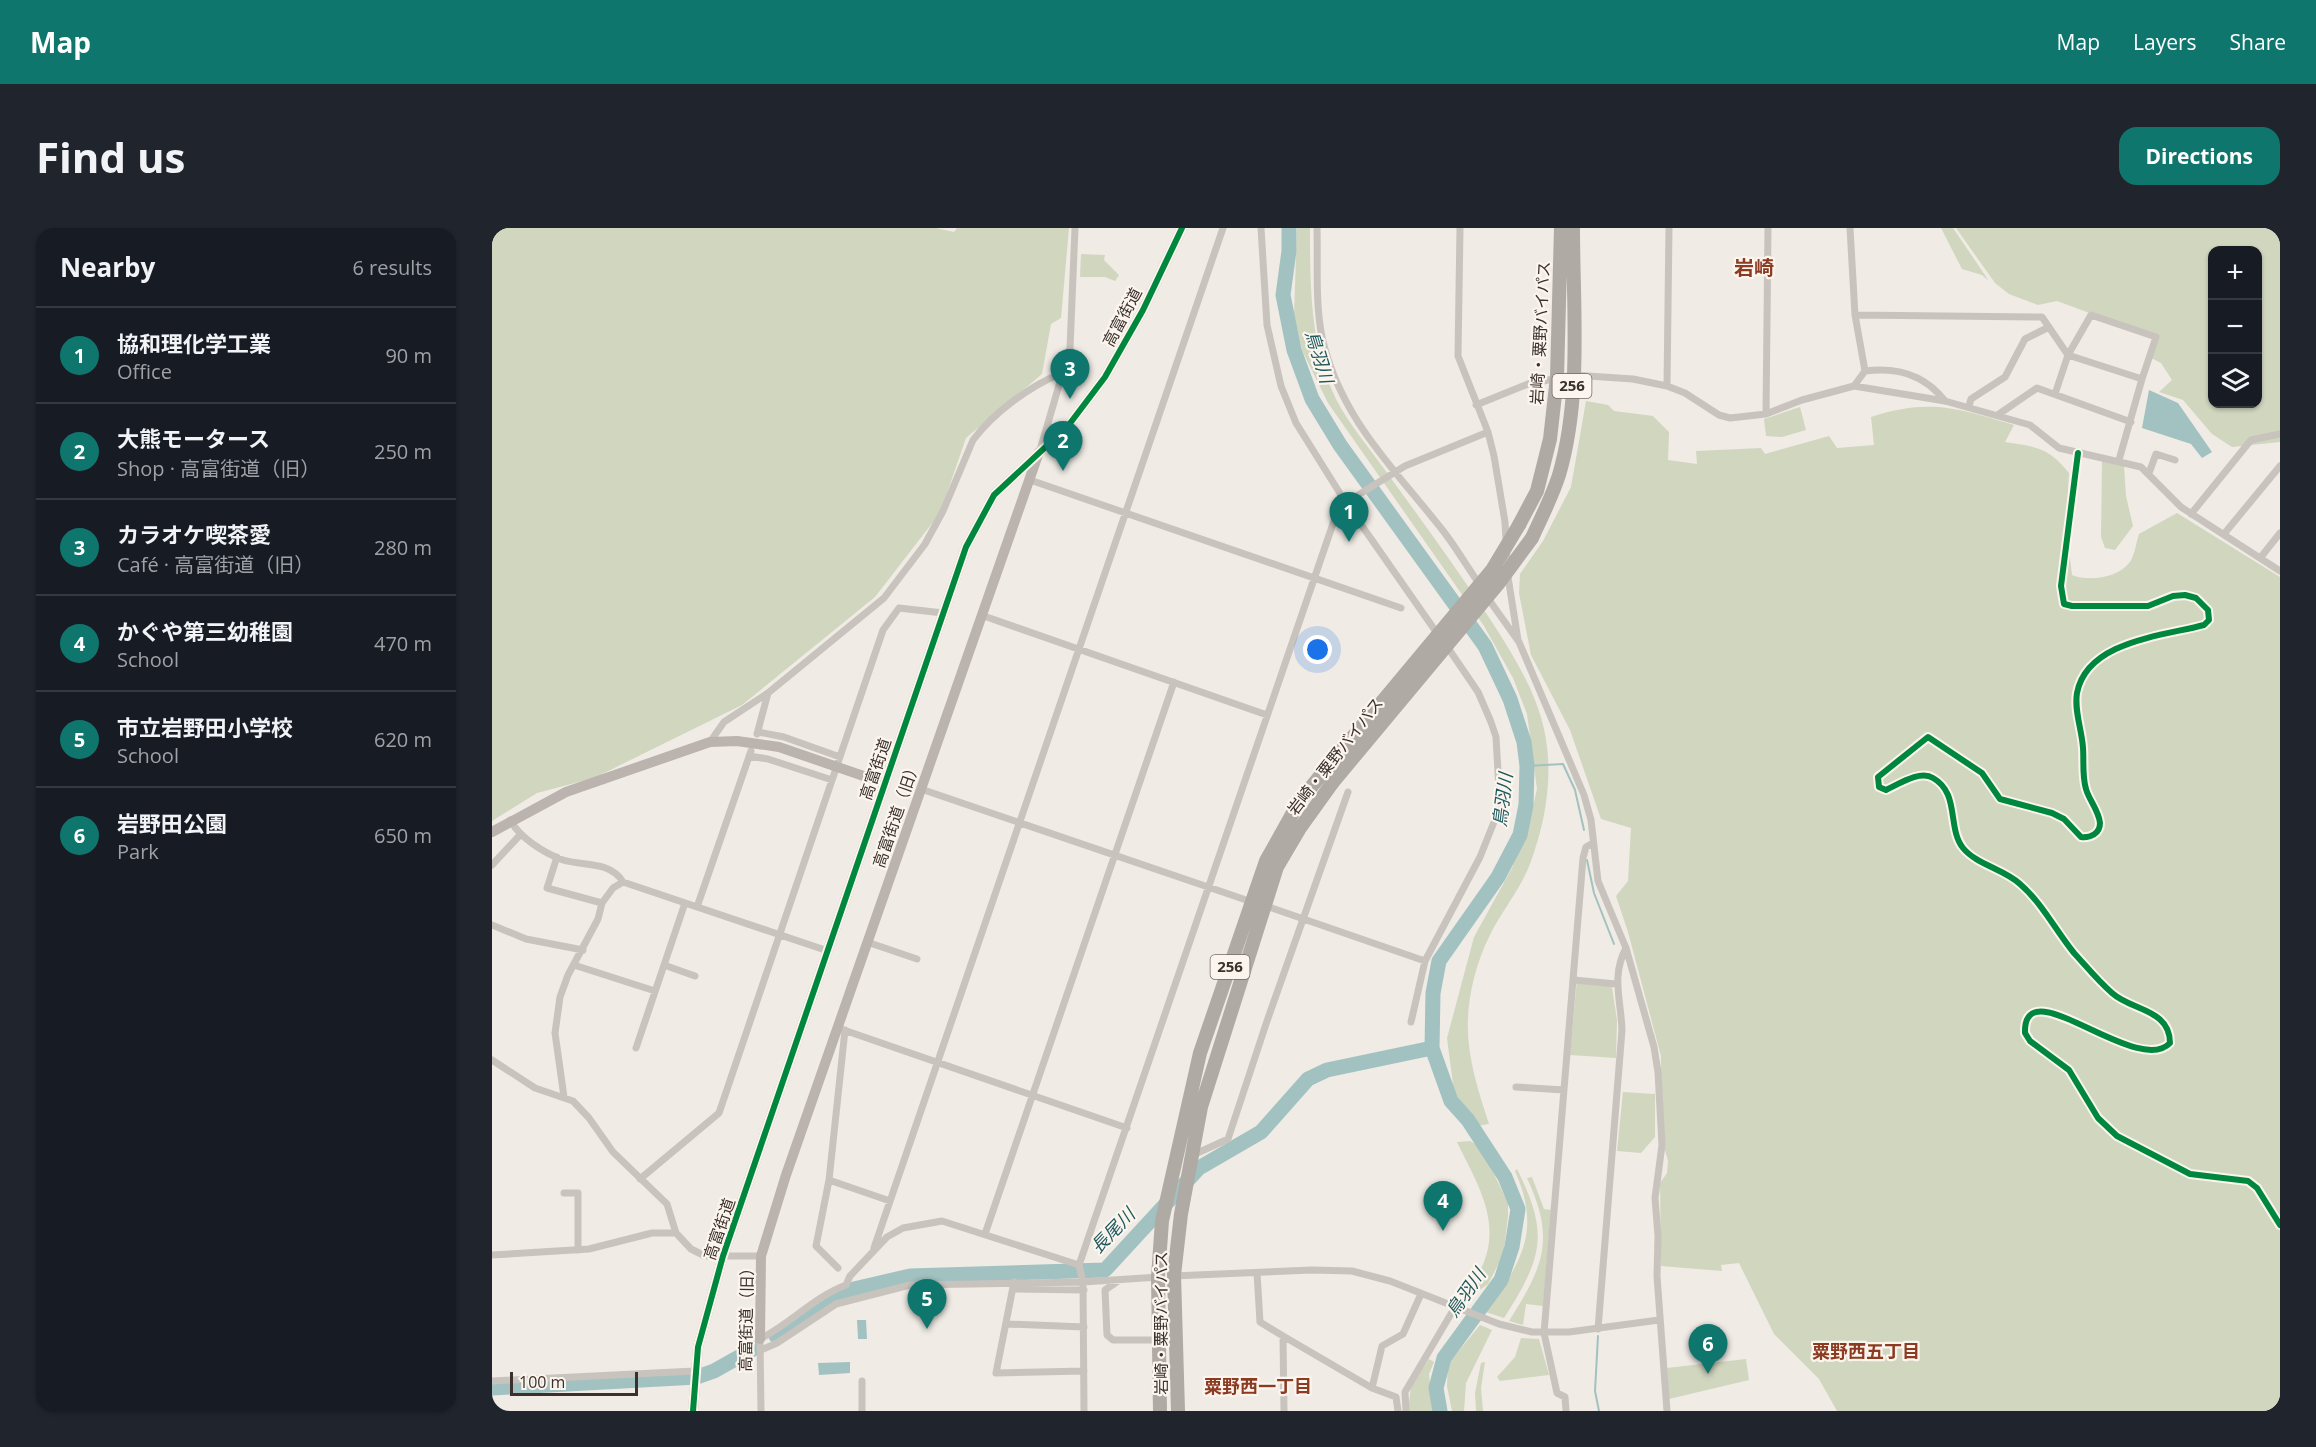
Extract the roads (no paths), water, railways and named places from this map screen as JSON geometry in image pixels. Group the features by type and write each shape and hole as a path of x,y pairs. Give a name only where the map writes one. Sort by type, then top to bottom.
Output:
{"highway":[{"name":"岩崎・粟野バイパス","path":"1160,1411 1158,1277 1162,1221 1200,1053 1259,904 1327,778 1492,570 1537,491 1550,439 1557,377 1561,228"},
{"name":"岩崎・粟野バイパス","path":"1327,778 1498,584 1532,538 1558,476 1565,445 1573,375 1573,228"},
{"name":"岩崎・粟野バイパス","path":"1178,1411 1174,1275 1183,1203 1201,1107 1259,904"}],"street":[{"name":"高富街道（旧）","path":"760,1411 761,1256 786,1175 842,1029 867,942 1039,452 1070,348 1075,228"},
{"name":"高富街道","path":"693,1411 695,1377 707,1309 723,1257 943,612 977,522 994,495 1068,426 1105,377 1143,310 1182,228"},
{"path":"874,1248 1223,228"},
{"path":"1261,228 1267,325 1281,386 1296,423 1478,692 1496,736 1500,807 1480,857 1425,961 1411,1022"},
{"path":"1317,228 1319,316 1322,337 1335,382 1352,416 1394,472 1446,534 1519,642 1584,795 1591,820 1598,881 1626,948 1654,1047 1660,1096 1662,1145 1655,1198 1659,1320 1667,1411"},
{"path":"1460,228 1458,356 1488,432 1505,522 1508,577 1519,642"},
{"path":"1667,387 1670,228"},
{"path":"1766,414 1768,228"},
{"path":"1850,228 1856,315 1865,370 1854,386"},
{"path":"1856,315 2042,317 2068,355 2142,379"},
{"path":"2055,394 2068,355 2091,315 2156,337 2119,460"},
{"path":"1968,406 1971,399 2005,376 2025,339 2049,327"},
{"path":"1865,370 1901,371 1918,377 1936,389 1945,401"},
{"path":"710,742 724,722 768,693 868,613 902,577 943,511 973,440 980,431 1020,396 1062,373"},
{"path":"1476,405 1528,384 1573,375 1633,379 1667,387 1685,393 1719,415 1743,418 1766,414 1802,400 1854,386 1945,401 1999,414 2030,425 2059,448 2119,460 2141,467 2181,507 2280,571"},
{"path":"1999,414 2037,388 2132,422"},
{"path":"1084,1411 1084,1286 1080,1266 1337,512 1348,502 1394,472 1488,432"},
{"path":"2191,514 2251,440 2280,434"},
{"path":"2078,453 2061,586 2064,604 2072,606 2148,606 2185,594 2196,598 2208,610 2209,620 2204,625 2115,648 2100,657 2082,682 2077,692 2077,710 2083,747 2084,782 2098,816 2100,824 2097,833 2089,838 2081,837 2064,819 2052,813 2000,799 1982,773 1928,737 1878,777 1877,782 1879,787 1886,790 1919,776 1932,777 1943,787 1951,800 1957,837 1963,848 1973,857 2010,875 2023,886 2058,934 2113,994 2155,1015 2163,1022 2170,1033 2170,1043 2163,1050 2153,1052 2099,1034 2046,1010 2036,1011 2028,1017 2025,1033 2030,1041 2069,1070 2097,1118 2117,1136 2190,1174 2248,1181 2257,1188 2280,1225"},
{"path":"2149,473 2156,454 2175,460"},
{"path":"2224,534 2280,466"},
{"path":"1030,480 1401,608"},
{"path":"2261,557 2280,533"},
{"path":"640,1179 719,1113 883,630 890,616 899,608 943,612"},
{"path":"981,615 1267,714"},
{"path":"985,1234 1117,855 1174,682"},
{"path":"768,693 757,734 784,737 884,783"},
{"path":"492,832 510,820 566,792 710,742 756,742 838,762"},
{"path":"697,907 750,754 832,780"},
{"path":"921,789 1425,961"},
{"path":"1191,1162 1228,1139 1348,792"},
{"path":"510,820 520,835 557,857 608,868 618,873 623,882 828,951"},
{"path":"492,865 520,835"},
{"path":"1566,1411 1565,1397 1557,1393 1544,1333 1582,858 1586,848 1593,843"},
{"path":"557,857 547,888 602,903"},
{"path":"564,1097 555,1020 560,997 574,964 583,950 602,903 613,888 623,882"},
{"path":"636,1048 686,903"},
{"path":"492,925 526,939 583,950"},
{"path":"867,942 917,959"},
{"path":"1598,1329 1622,1030 1616,984 1620,961 1626,948"},
{"path":"574,964 655,991"},
{"path":"664,965 695,976"},
{"path":"1574,980 1616,984"},
{"path":"838,1268 816,1246 829,1180 842,1029 1127,1128"},
{"path":"492,1060 535,1088 573,1101 589,1118 613,1152 666,1204 676,1233 691,1249 703,1255 723,1257 761,1256"},
{"path":"1516,1087 1564,1090"},
{"path":"829,1180 890,1201"},
{"path":"564,1193 578,1193 578,1250"},
{"path":"847,1298 846,1286 850,1276 874,1248 903,1228 926,1222 942,1221 1080,1266"},
{"path":"492,1255 578,1250 652,1233 676,1233"},
{"path":"760,1345 847,1298 910,1285 1084,1286 1174,1275 1352,1271 1390,1281 1499,1324 1544,1333 1598,1329 1659,1320"},
{"path":"1257,1273 1260,1322 1372,1388 1396,1396 1398,1411"},
{"path":"1120,1280 1105,1290 1107,1335 1113,1340 1159,1340"},
{"path":"760,1345 817,1301 846,1286"},
{"path":"1014,1286 996,1373 1084,1371"},
{"path":"1372,1388 1382,1346 1403,1334 1421,1294"},
{"path":"817,1301 824,1310"},
{"path":"1406,1411 1405,1392 1456,1307"},
{"path":"1007,1324 1084,1327"},
{"path":"1283,1336 1284,1411"},
{"path":"492,1381 695,1377"},
{"path":"862,1381 862,1411"}],"water":[{"path":"2149,390 2178,403 2212,452 2202,458 2191,444 2142,428"},
{"path":"857,1320 866,1320 867,1339 858,1339"},
{"path":"850,1362 850,1373 819,1375 818,1363"}],"waterway":[{"name":"鳥羽川","path":"1289,228 1289,251 1283,295 1294,350 1312,399 1340,445 1485,646 1510,699 1524,742 1527,766 1526,805 1520,835 1498,877 1439,961 1433,993 1432,1048 1451,1101 1468,1120 1505,1177 1518,1209 1512,1247 1501,1280 1444,1358 1436,1388 1440,1411"},
{"path":"1527,766 1563,764 1575,790 1584,830"},
{"path":"1587,860 1594,893 1614,944"},
{"name":"長尾川","path":"776,1336 830,1298 854,1289 910,1276 1105,1270 1199,1168 1261,1132 1308,1079 1327,1070 1432,1048"},
{"path":"1598,1336 1595,1391 1599,1411"},
{"name":"長尾川","path":"492,1388 697,1377 714,1371 755,1348"}],"place":[{"name":"カラオケ喫茶愛","path":"1070,399"},
{"name":"大熊モータース","path":"1063,471"},
{"name":"協和理化学工業","path":"1349,542"},
{"name":"かぐや第三幼稚園","path":"1443,1231"},
{"name":"市立岩野田小学校","path":"927,1329"},
{"name":"岩野田公園","path":"1708,1374"}],"district":[{"name":"岩崎","path":"1754,268"},
{"name":"粟野西五丁目","path":"1866,1352"},
{"name":"粟野西一丁目","path":"1258,1387"}]}
